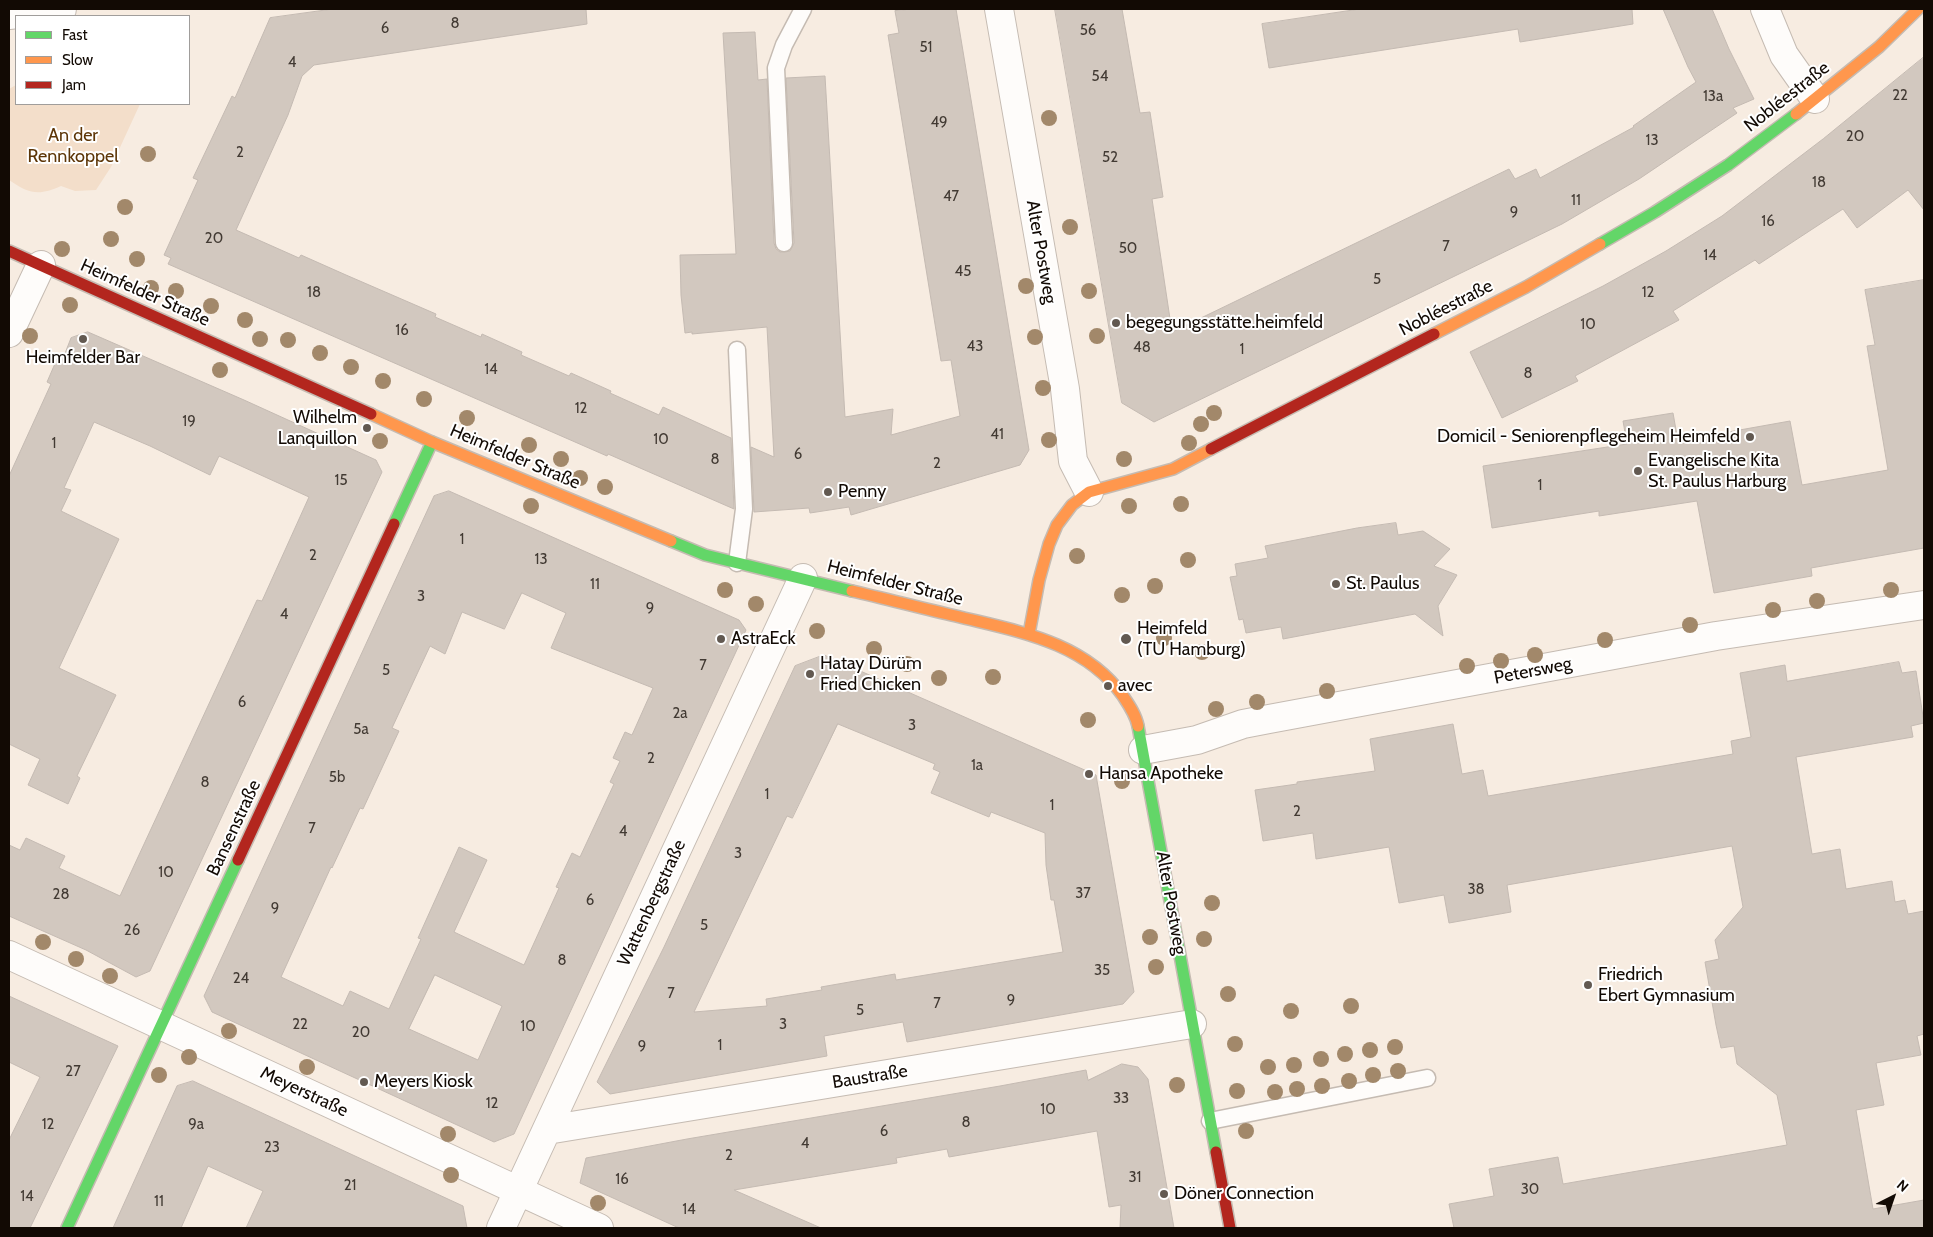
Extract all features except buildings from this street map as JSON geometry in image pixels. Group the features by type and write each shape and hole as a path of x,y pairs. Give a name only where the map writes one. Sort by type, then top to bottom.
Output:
{"street":[{"path":"9,15 62,9"},
{"name":"Alter Postweg","path":"999,9 1065,389 1074,460 1089,492"},
{"path":"1765,9 1784,55 1815,98"},
{"name":"Nobléestraße","path":"1029,634 1039,580 1057,525 1072,505 1089,492 1173,469 1526,286 1655,212 1728,165 1815,98 1879,47 1918,9"},
{"name":"Heimfelder Straße","path":"9,251 432,442 705,555 1029,634"},
{"path":"9,332 40,265"},
{"name":"Bansenstraße","path":"67,1228 432,442"},
{"name":"Wattenbergstraße","path":"501,1228 803,578"},
{"name":"Petersweg","path":"1144,750 1197,740 1243,724 1269,719 1716,636 1924,605"},
{"name":"Alter Postweg","path":"1029,634 1079,654 1096,666 1111,680 1130,705 1137,719 1230,1228"},
{"name":"Meyerstraße","path":"9,955 599,1228"},
{"name":"Baustraße","path":"547,1130 1192,1024"}],"lane":[{"path":"784,243 776,68 784,45 803,9"},
{"path":"737,350 744,509 737,563"},
{"path":"1210,1120 1427,1078"}],"green space":[{"name":"An der Rennkoppel","path":"15,86 15,105 140,105 111,167 96,190 75,191 61,186 46,191 34,192 28,191 9,180 9,89"}],"traffic: fast":[{"path":"1600,244 1655,212 1728,165 1796,114"},
{"path":"394,524 432,442"},
{"path":"671,541 705,555 852,591"},
{"path":"1138,726 1216,1152"},
{"path":"67,1228 238,860"}],"traffic: slow":[{"path":"1796,114 1879,47 1918,9"},
{"path":"1434,334 1526,287 1600,244"},
{"path":"371,414 432,442 671,541"},
{"path":"1029,634 1039,580 1049,544 1057,525 1072,505 1089,492 1173,469 1211,449"},
{"path":"852,591 1025,633 1069,650 1089,662 1107,677 1128,703 1138,726"}],"traffic: jam":[{"path":"9,251 371,414"},
{"path":"1211,449 1434,334"},
{"path":"238,860 394,524"},
{"path":"1216,1152 1230,1228"}],"place":[{"name":"begegungsstätte.heimfeld","path":"1116,323"},
{"name":"Heimfelder Bar","path":"83,339"},
{"name":"Wilhelm Lanquillon","path":"367,428"},
{"name":"Domicil - Seniorenpflegeheim Heimfeld","path":"1750,437"},
{"name":"Evangelische Kita St. Paulus Harburg","path":"1638,471"},
{"name":"Penny","path":"828,492"},
{"name":"St. Paulus","path":"1336,584"},
{"name":"AstraEck","path":"721,639"},
{"name":"Heimfeld (TU Hamburg)","path":"1126,639"},
{"name":"Hatay Dürüm Fried Chicken","path":"810,674"},
{"name":"avec","path":"1108,686"},
{"name":"Hansa Apotheke","path":"1089,774"},
{"name":"Friedrich Ebert Gymnasium","path":"1588,985"},
{"name":"Meyers Kiosk","path":"364,1082"},
{"name":"Döner Connection","path":"1164,1194"}]}
